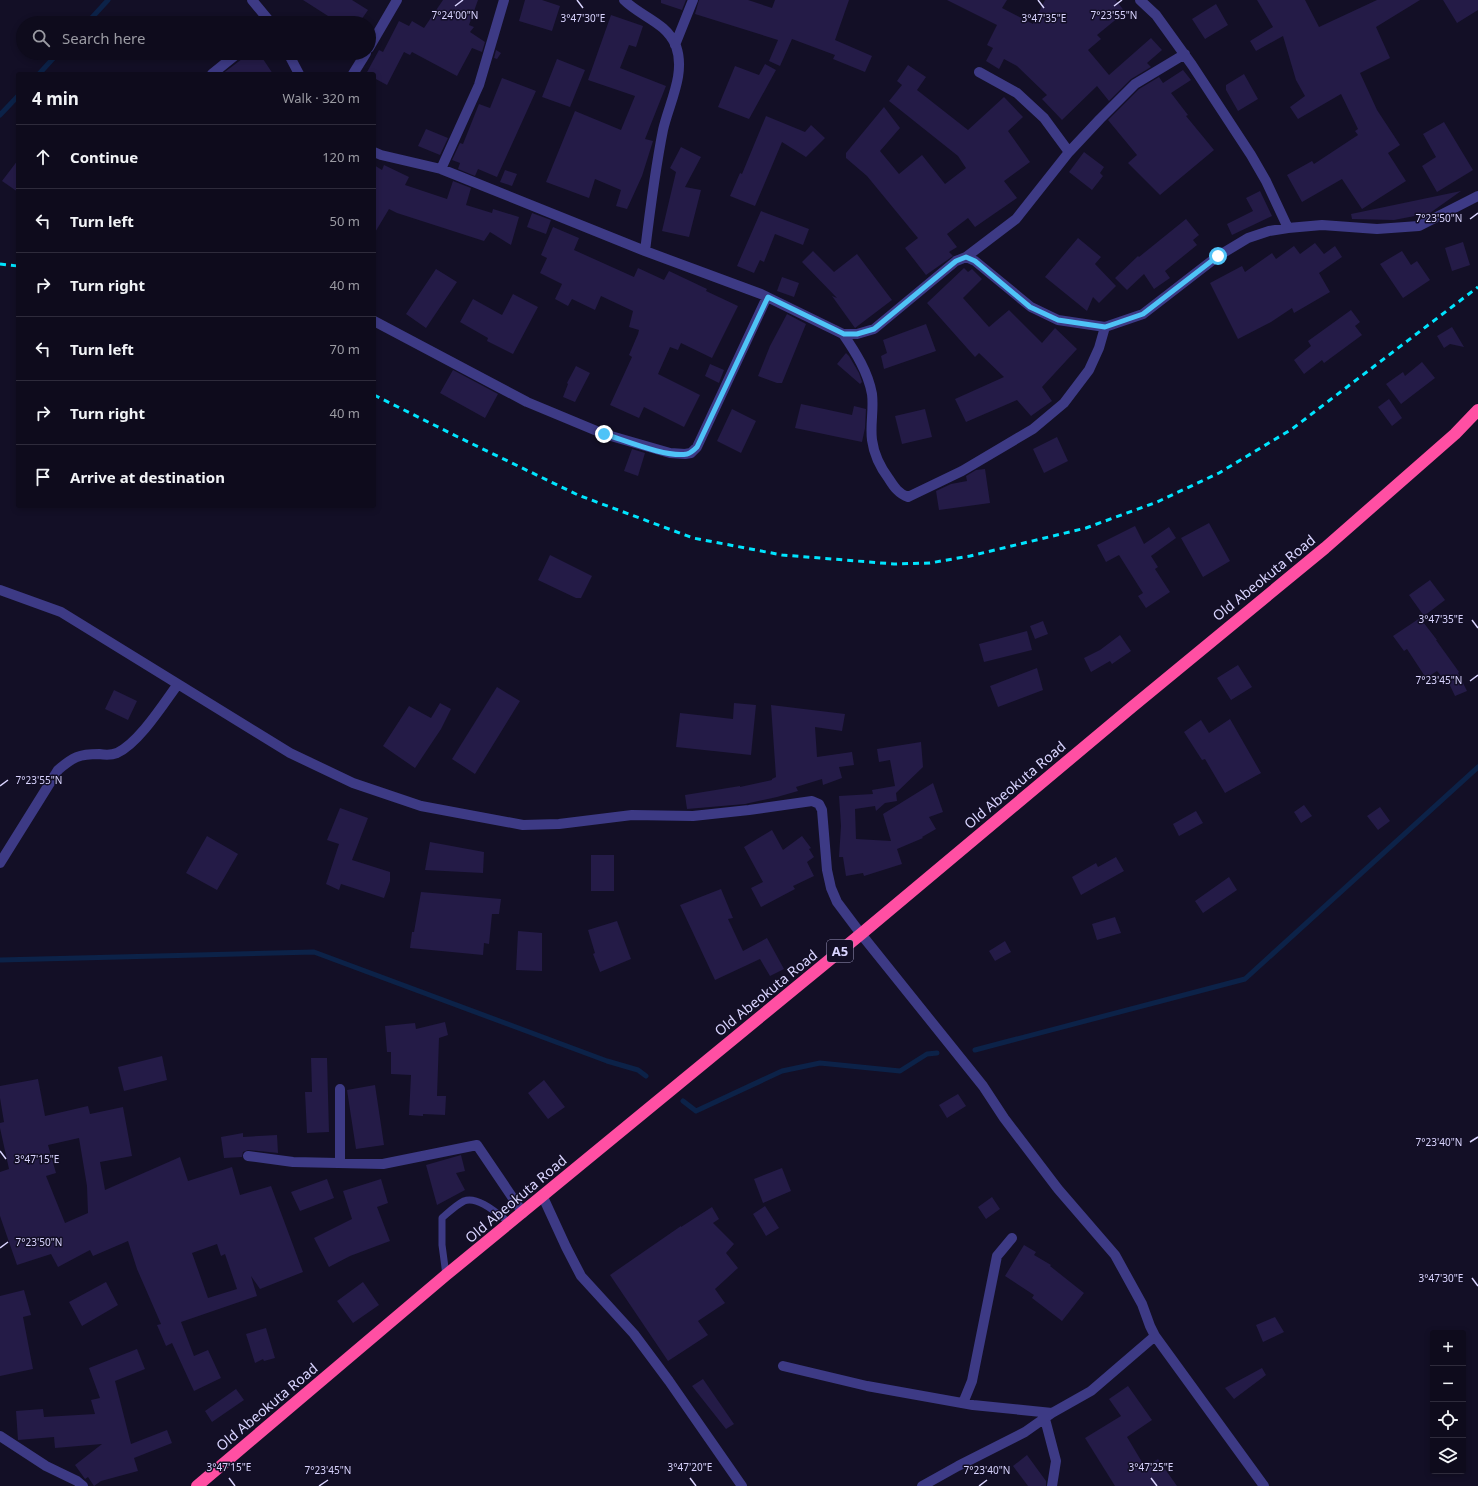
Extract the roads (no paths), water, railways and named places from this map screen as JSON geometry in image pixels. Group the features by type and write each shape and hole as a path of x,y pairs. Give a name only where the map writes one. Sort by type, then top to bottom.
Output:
{"highway":[{"name":"Old Abeokuta Road","path":"197,1486 446,1275 861,934 1325,548 1456,434 1478,410"}],"street":[{"path":"252,0 265,16"},
{"path":"376,36 397,0"},
{"path":"441,169 479,85 504,0"},
{"path":"624,0 634,10 648,17 664,29 675,46 680,61 677,81 663,129 646,251"},
{"path":"675,46 693,0"},
{"path":"1140,0 1156,15 1184,54 1251,155 1266,181 1288,228"},
{"path":"376,153 441,169 646,251 768,297 844,334 857,334 874,329 956,261 966,257 1016,219 1069,152 1135,84 1184,54"},
{"path":"214,72 229,60"},
{"path":"292,60 298,72"},
{"path":"355,72 362,60"},
{"path":"979,72 1017,93 1044,118 1069,152"},
{"path":"966,257 975,261 1030,307 1058,320 1105,327 1143,314 1218,256 1248,238 1269,231 1322,225 1377,229 1419,226 1478,196"},
{"path":"376,323 527,402 604,434 670,453 685,454 691,453 697,447 768,297"},
{"path":"844,334 858,356 868,378 873,406 872,439 876,459 893,485 902,495 908,497 962,471 1033,429 1064,403 1089,370 1099,348 1105,327"},
{"path":"0,590 61,612 290,753 353,783 421,806 523,824 559,824 632,814 692,816 812,801 819,804 822,810 827,870 831,888 837,902 861,934 984,1086 1004,1118 1058,1189 1115,1255 1142,1304 1155,1336 1264,1486"},
{"path":"0,864 58,770 70,760 86,754 110,755 118,753 128,746 144,729 178,684"},
{"path":"340,1089 340,1163"},
{"path":"248,1156 293,1162 383,1164 477,1145 523,1213"},
{"path":"542,1197 581,1276 634,1334 669,1381 742,1486"},
{"path":"963,1403 972,1381 997,1256 1012,1238"},
{"path":"922,1486 1025,1432 1091,1391 1155,1336"},
{"path":"783,1366 868,1386 963,1403 1049,1416"},
{"path":"1049,1416 1056,1461 1052,1486"},
{"path":"0,1436 46,1466 77,1481 83,1486"}],"lane":[{"path":"446,1275 442,1245 442,1218 453,1208 466,1200 475,1200 485,1205 510,1223"}],"waterway":[{"path":"93,16 108,0"},
{"path":"41,72 52,60"},
{"path":"0,115 16,98"},
{"path":"975,1050 1245,979 1478,767"},
{"path":"0,960 314,952 607,1061 638,1070 646,1076"},
{"path":"683,1101 696,1111 782,1071 820,1063 900,1071 927,1054 937,1053"}],"railway":[{"path":"0,264 16,266"},
{"path":"376,396 578,495 693,538 782,555 894,564 930,563 970,556 1086,528 1157,502 1219,473 1292,429 1478,287"}]}
